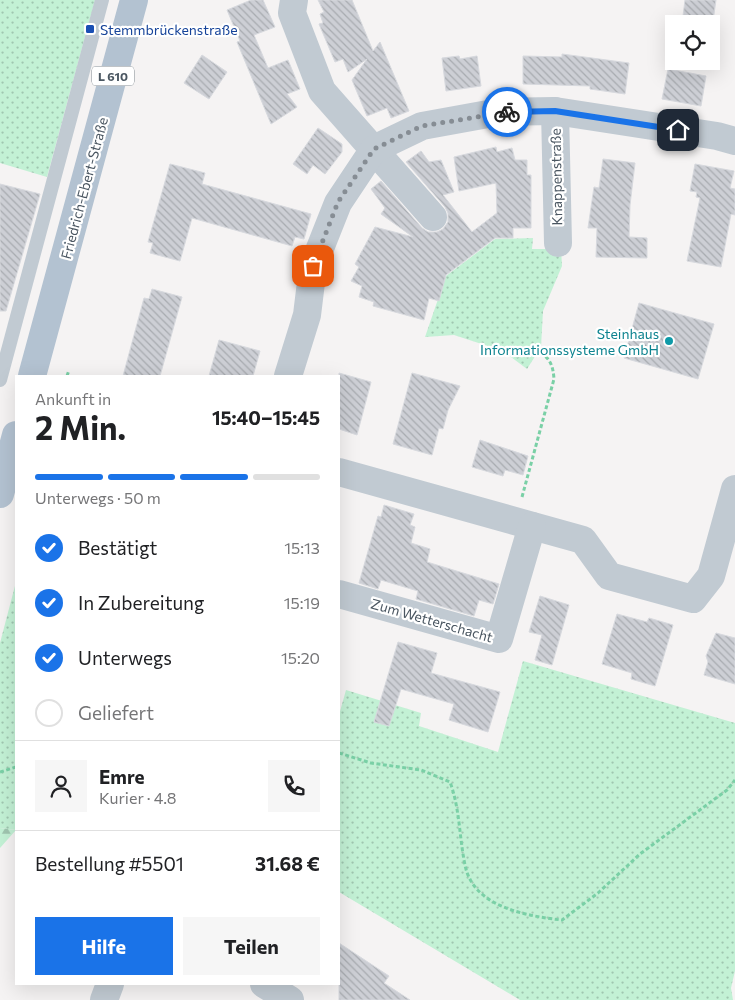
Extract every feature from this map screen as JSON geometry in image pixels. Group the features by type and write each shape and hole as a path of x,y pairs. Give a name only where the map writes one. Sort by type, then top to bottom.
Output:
{"main road":[{"name":"Friedrich-Ebert-Straße","path":"32,375 134,0"},
{"path":"0,494 15,439"}],"street":[{"path":"294,0 292,13 322,91 433,217"},
{"name":"Knappenstraße","path":"374,149 422,126 499,112 555,111 717,136 735,141"},
{"name":"Knappenstraße","path":"555,111 558,243"},
{"path":"288,375 307,315 313,266 338,202 374,149"},
{"path":"340,475 583,540 608,576 693,599 711,576 735,489"},
{"name":"Zum Wetterschacht","path":"340,594 500,639 524,524"},
{"path":"104,1000 110,985"},
{"path":"266,985 290,1000"}],"lane":[{"path":"0,380 102,0"}],"path":[{"path":"524,524 554,378 553,366 548,358 538,351"},
{"path":"67,375 69,370"},
{"path":"340,753 371,763 421,770 450,782 457,802 465,867 476,888 493,903 529,916 562,920 598,893 640,854 726,790 735,780"},
{"path":"0,772 15,766"}],"green space":[{"path":"0,0 95,0 47,177 0,163"},
{"path":"533,238 532,249 561,249 562,266 543,311 541,347 527,369 503,351 454,335 425,337 446,276 495,239"},
{"path":"15,586 15,830 0,828 0,643"},
{"path":"523,661 735,723 735,971 731,988 733,1000 520,1000 340,893 340,711 346,690 421,713 419,726 498,752"},
{"path":"0,828 15,830 15,831 0,848"}],"building":[{"path":"251,0 263,0 275,27 254,35 268,68 288,60 300,89 287,94 297,107 271,124 237,42 240,41 227,10"},
{"path":"318,0 352,0 373,51 380,42 409,111 391,118 387,108 367,116 352,80 367,59 348,72 343,59 335,62 319,24 323,23 320,14 324,12"},
{"path":"685,0 716,0 714,15 683,15"},
{"path":"562,54 629,63 625,94 590,89 590,86 523,84 523,56 562,57"},
{"path":"202,55 227,72 209,99 184,83"},
{"path":"459,56 460,59 477,56 481,86 446,91 442,58"},
{"path":"668,70 706,76 701,106 662,99"},
{"path":"318,128 342,144 342,152 325,174 313,165 307,174 293,164"},
{"path":"496,147 497,152 512,148 515,160 527,160 527,175 531,175 531,228 513,228 513,238 495,238 446,275 439,301 429,298 424,320 373,306 374,302 359,297 362,286 351,281 359,267 355,264 375,227 413,237 381,214 385,208 371,189 381,181 422,228 428,232 437,232 443,229 448,222 448,213 445,207 406,162 421,151 429,162 441,160 454,192 443,195 472,232 497,213 496,183 459,191 454,157"},
{"path":"603,159 635,163 630,205 629,237 647,238 647,258 596,257 597,228 588,228 594,187 599,188"},
{"path":"170,164 205,173 202,184 311,214 304,239 295,237 292,246 192,218 180,261 150,253 153,243 148,242"},
{"path":"695,164 734,171 730,188 735,189 735,215 731,214 721,267 687,261 700,198 696,197 697,192 690,191"},
{"path":"0,184 40,194 6,311 0,311"},
{"path":"152,289 182,297 160,375 123,375 144,298 149,299"},
{"name":"Steinhaus Informationssysteme GmbH","path":"639,303 714,324 698,379 624,358"},
{"path":"219,340 260,351 253,375 209,375"},
{"path":"339,373 371,382 357,435 340,429"},
{"path":"412,373 460,386 448,410 443,429 439,428 432,455 393,444"},
{"path":"480,440 528,456 523,475 505,470 503,476 472,467"},
{"path":"384,505 414,514 410,525 415,527 411,543 430,549 427,562 499,584 493,604 479,600 474,616 416,599 418,591 381,580 378,589 359,583 378,516 381,517"},
{"path":"540,596 569,605 552,665 535,660 542,635 529,632"},
{"path":"617,614 647,622 649,618 673,625 655,686 631,679 632,673 602,664"},
{"path":"716,633 735,638 735,684 704,675 708,662 706,656"},
{"path":"398,642 437,653 431,673 500,692 488,732 449,720 454,704 401,689 389,726 374,722"},
{"path":"340,944 389,976 384,983 410,1000 339,1000"}],"way so far":[{"path":"313,266 338,202 374,149 422,126 507,112"}],"place":[{"name":"Stemmbrückenstraße","path":"90,29"},
{"name":"Steinhaus Informationssysteme GmbH","path":"669,341"}],"route":[{"path":"507,112 555,111 678,130"}]}
